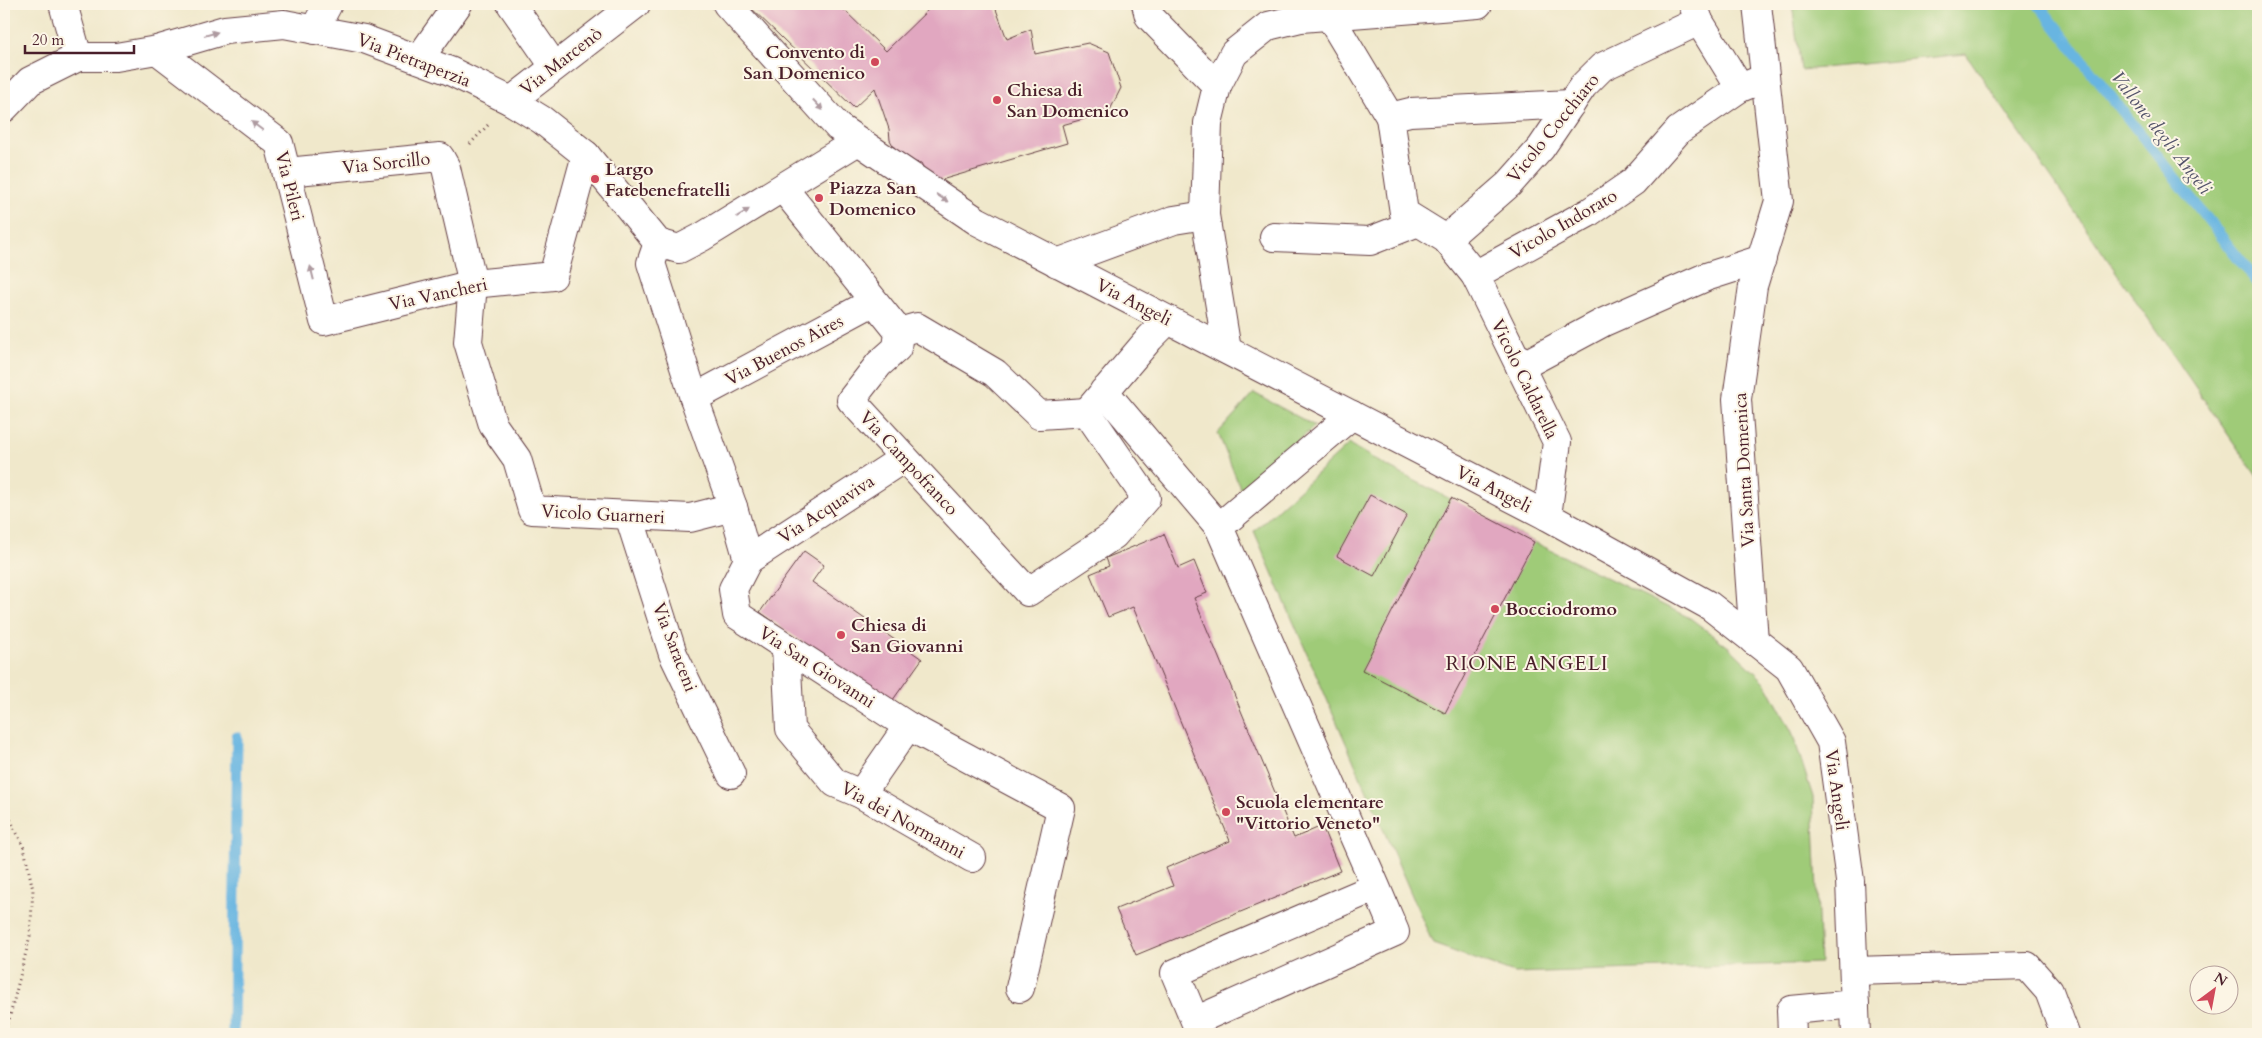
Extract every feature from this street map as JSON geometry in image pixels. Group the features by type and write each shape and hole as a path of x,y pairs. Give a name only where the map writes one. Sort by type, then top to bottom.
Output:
{"street":[{"path":"4,108 30,81 78,58 64,4"},
{"path":"314,30 328,4"},
{"path":"419,59 458,4"},
{"path":"511,4 554,66"},
{"name":"Via Marcenò","path":"511,101 636,4"},
{"name":"Via Angeli","path":"727,4 838,127 977,221 1547,516 1710,606 1789,668 1831,742 1850,881 1856,1034"},
{"path":"1147,4 1149,16 1217,86"},
{"path":"1227,350 1205,215 1208,123 1217,86 1234,52 1268,26 1301,18 1478,4"},
{"name":"Via Santa Domenica","path":"1754,641 1737,399 1753,286 1779,201 1757,4"},
{"path":"1696,12 1740,88"},
{"name":"Vicolo Cocchiaro","path":"1446,239 1509,184 1541,148 1583,86 1602,67 1696,12"},
{"path":"1330,17 1390,117 1410,112 1570,104"},
{"name":"Via Pietraperzia","path":"78,58 116,57 156,50 225,30 284,24 364,39 450,70 511,101 542,120 586,155 654,253"},
{"name":"Via Pileri","path":"156,50 279,143 324,320"},
{"name":"Vicolo Indorato","path":"1475,275 1588,213 1633,182 1679,130 1740,88 1765,78"},
{"name":"Vicolo Caldarella","path":"1390,117 1404,214 1446,239 1475,275 1557,442 1547,516"},
{"path":"748,560 733,506 694,398 654,253 679,249 702,238 858,141"},
{"name":"Via Vancheri","path":"324,320 473,284 554,276 586,155"},
{"name":"Via Sorcillo","path":"287,172 440,157 446,168"},
{"path":"446,168 473,284"},
{"path":"783,188 898,332 917,327 988,368 1039,416 1087,412 1150,338 1168,320"},
{"path":"1057,263 1174,220 1205,215"},
{"path":"1274,237 1370,241 1418,222"},
{"path":"1520,367 1604,322 1706,277 1762,259"},
{"name":"Vicolo Guarneri","path":"473,284 468,342 493,425 517,459 532,510 690,518 733,506"},
{"name":"Via Buenos Aires","path":"694,398 873,302"},
{"name":"Via Campofranco","path":"898,332 897,348 879,364 851,400 1028,592 1114,535 1146,498 1087,412"},
{"path":"1104,391 1219,526 1376,887 1395,932 1195,1021 1175,973 1376,887"},
{"path":"1219,526 1352,415"},
{"name":"Via Acquaviva","path":"748,560 904,458"},
{"name":"Via Saraceni","path":"629,516 673,654 731,774"},
{"name":"Via San Giovanni","path":"748,560 732,589 737,615 908,726 1062,808 1020,988"},
{"name":"Via dei Normanni","path":"786,647 790,729 835,783 861,794 972,858"},
{"path":"861,794 908,726"},
{"path":"1854,971 2027,966 2049,990 2065,1034"},
{"path":"1792,1034 1791,1010 1855,1004"}],"path":[{"name":"Via Sorcillo","path":"446,168 511,101"},
{"path":"4,806 24,848 33,890 30,936 9,1020 4,1027"}],"green space":[{"path":"1792,4 2258,4 2258,478 1966,54 1801,70"},
{"path":"1254,393 1315,426 1241,490 1218,433"},
{"path":"1349,444 1386,466 1534,542 1690,618 1730,648 1765,682 1792,732 1813,797 1820,963 1514,973 1433,944 1254,531"}],"building":[{"name":"Chiesa di San Domenico","path":"747,4 838,4 886,51 934,4 994,4 1007,39 1031,29 1035,54 1088,43 1109,52 1121,88 1109,112 1062,125 1067,143 931,183 921,163 906,161 899,156 890,140 889,129 875,88 854,108"},
{"path":"1370,495 1407,515 1374,576 1337,556"},
{"path":"1451,498 1534,542 1445,713 1362,670"},
{"path":"1164,534 1178,568 1194,561 1207,593 1194,598 1294,838 1322,826 1340,871 1136,955 1116,909 1173,886 1166,868 1230,841 1133,607 1108,617 1090,574 1109,566 1106,558"},
{"name":"Chiesa di San Giovanni","path":"804,551 824,565 812,582 922,659 890,704 760,612"}],"waterway":[{"name":"Vallone degli Angeli","path":"2038,4 2258,283"},
{"path":"233,1034 237,737"}],"place":[{"name":"Convento di San Domenico","path":"875,62"},
{"name":"Chiesa di San Domenico","path":"997,100"},
{"name":"Largo Fatebenefratelli","path":"595,179"},
{"name":"Piazza San Domenico","path":"819,198"},
{"name":"Bocciodromo","path":"1495,609"},
{"name":"Chiesa di San Giovanni","path":"841,635"},
{"name":"Scuola elementare \"Vittorio Veneto\"","path":"1226,812"}],"district":[{"name":"RIONE ANGELI","path":"1527,663"}]}
